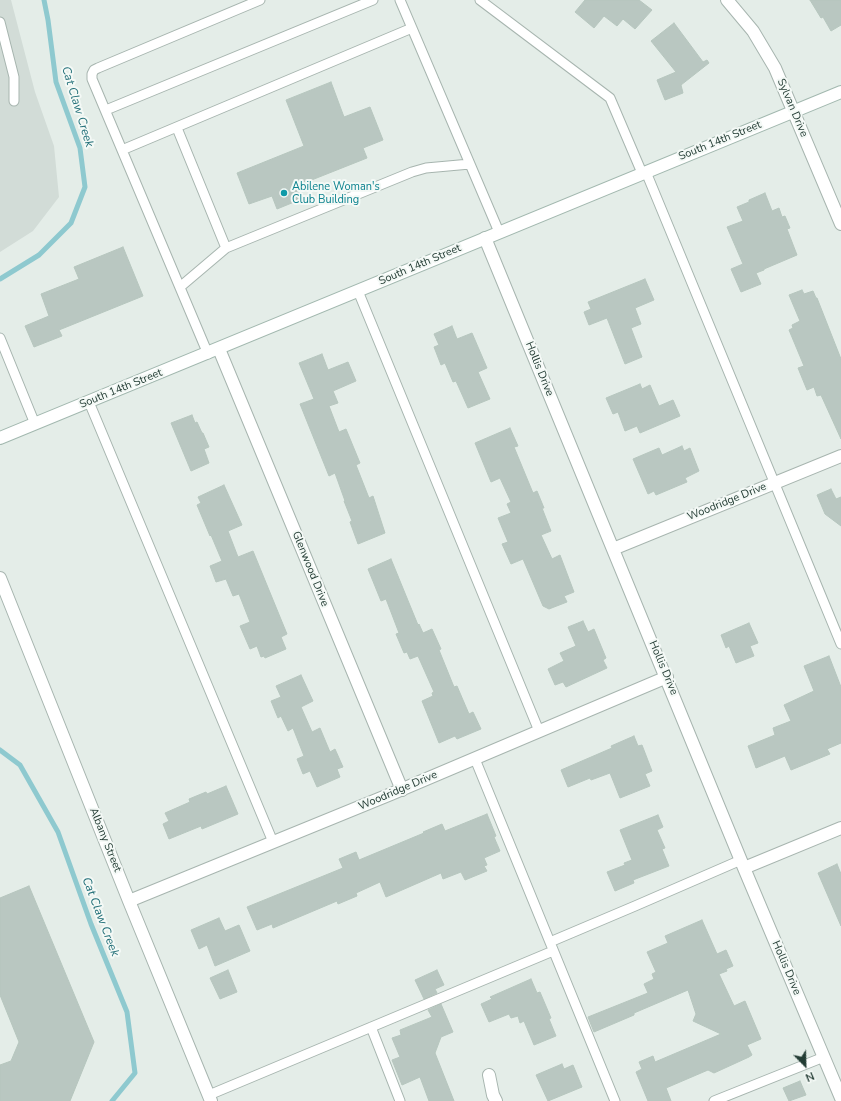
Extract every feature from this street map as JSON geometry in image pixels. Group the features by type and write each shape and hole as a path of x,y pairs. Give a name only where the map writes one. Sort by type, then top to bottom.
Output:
{"street":[{"name":"Sylvan Drive","path":"727,0 753,31 775,68 841,224"},
{"name":"South 14th Street","path":"0,438 208,354 499,232 841,92"},
{"name":"Hollis Drive","path":"485,238 841,1098"},
{"name":"Glenwood Drive","path":"219,349 402,790"},
{"name":"Woodridge Drive","path":"613,549 841,456"},
{"name":"Albany Street","path":"0,578 129,901 210,1098"},
{"name":"Woodridge Drive","path":"129,901 402,790 667,677"},
{"path":"743,864 841,828"},
{"path":"488,1075 496,1101"}],"lane":[{"path":"208,354 92,79 92,74 94,70 260,0"},
{"path":"106,110 373,0"},
{"path":"400,0 499,232"},
{"path":"480,0 610,98 644,173 775,483 841,644"},
{"path":"0,22 14,78 14,101"},
{"path":"122,150 412,28"},
{"path":"177,128 226,248"},
{"path":"180,287 226,248 412,172 426,168 470,164"},
{"path":"358,291 539,731"},
{"path":"0,338 35,424"},
{"path":"89,402 273,842"},
{"path":"475,758 615,1101"},
{"path":"210,1098 552,946 635,906 743,864"},
{"path":"371,1027 400,1101"},
{"path":"714,1101 824,1057"}],"shaded area":[{"path":"0,0 11,0 35,92 54,146 59,197 33,231 0,252"}],"building":[{"path":"585,0 639,0 652,10 635,29 623,19 617,26 604,16 594,28 575,12"},
{"path":"810,0 841,0 841,25 831,31 823,17 821,18"},
{"path":"674,23 703,62 707,60 709,63 681,85 683,93 665,100 657,80 676,72 651,41"},
{"path":"331,82 344,117 370,107 383,140 363,148 367,158 299,185 304,198 277,209 272,196 249,204 237,173 304,146 286,100"},
{"path":"765,193 772,211 779,208 782,217 785,216 790,228 787,229 797,255 756,273 761,284 741,292 731,269 743,264 727,227 743,221 737,207"},
{"path":"123,247 143,296 59,330 62,336 34,347 25,326 49,316 41,294 79,279 74,267"},
{"path":"645,279 654,300 635,308 641,324 631,328 642,357 625,364 607,318 589,325 584,312 591,309 588,302"},
{"path":"802,290 804,294 813,291 817,298 841,359 841,439 821,395 817,396 814,387 807,390 798,368 804,366 789,330 793,328 792,325 800,321 789,295"},
{"path":"452,326 457,339 472,333 487,368 478,372 490,399 468,408 456,381 453,382 445,363 441,365 434,347 439,345 434,334"},
{"path":"322,354 328,370 348,362 356,381 333,391 338,403 329,406 339,432 346,429 360,463 356,465 369,498 373,496 385,533 358,544 350,522 352,521 335,473 329,476 300,404 314,399 299,363"},
{"path":"640,384 642,389 650,385 659,406 673,400 680,416 640,433 637,426 625,431 618,412 613,414 606,398"},
{"path":"192,415 195,423 197,422 203,433 209,447 204,449 209,463 191,471 171,423"},
{"path":"510,428 518,446 514,447 533,493 537,491 551,531 541,535 552,559 560,555 574,592 564,596 567,602 549,609 543,606 523,559 511,564 502,544 508,542 498,518 511,513 507,504 511,502 500,478 491,482 475,443"},
{"path":"682,446 684,451 690,448 699,471 685,478 687,482 656,495 654,491 648,494 633,459 659,448 662,455"},
{"path":"224,485 242,525 228,531 238,557 253,551 287,634 281,637 286,649 265,658 264,656 261,657 257,646 250,649 240,626 250,622 239,594 233,596 226,579 216,582 210,566 222,561 197,505 201,503 198,497"},
{"path":"831,489 836,499 841,497 841,526 825,514 817,495"},
{"path":"391,559 418,625 419,624 423,633 432,629 441,649 439,650 454,687 457,686 469,714 473,712 481,729 457,739 455,736 439,743 422,701 433,696 432,693 434,692 418,656 410,659 407,652 404,653 396,634 399,633 386,599 381,601 368,569"},
{"path":"583,621 588,632 594,629 606,658 603,660 607,668 566,687 563,682 555,685 548,669 564,661 560,653 576,646 568,627"},
{"path":"749,623 758,643 750,646 754,656 736,663 729,646 726,648 721,635"},
{"path":"829,656 841,687 841,743 827,749 830,754 791,770 785,756 756,768 748,746 775,735 773,728 791,721 784,705 814,691 804,666"},
{"path":"301,675 313,701 301,707 312,732 320,728 330,752 335,749 343,767 337,769 340,777 317,787 310,771 303,774 297,759 304,756 293,728 288,731 281,716 278,718 271,701 281,697 276,686"},
{"path":"634,736 638,746 642,745 652,771 645,774 650,786 620,798 610,773 591,780 590,778 568,787 561,770 612,748 611,746"},
{"path":"226,786 238,814 202,829 201,826 169,839 163,824 169,821 165,813 190,802 189,799 206,792 207,794"},
{"path":"487,814 500,851 484,858 487,865 484,866 487,871 465,880 461,872 443,879 441,873 386,897 380,882 356,893 357,896 338,904 337,901 273,928 272,924 257,930 247,907 343,868 339,859 356,852 359,860 442,824 445,831"},
{"path":"658,815 663,827 657,830 665,848 662,849 669,866 633,880 634,883 615,891 607,872 625,865 624,863 632,860 620,830"},
{"path":"837,864 841,874 841,926 818,873"},
{"path":"29,886 94,1042 70,1101 0,1101 0,1065 11,1061 19,1042 0,995 0,898"},
{"path":"219,918 225,931 239,925 250,951 215,966 207,945 199,949 191,930"},
{"path":"702,920 717,954 726,950 733,966 726,969 727,971 719,974 734,1006 745,1001 761,1039 747,1045 752,1055 749,1057 714,1073 708,1070 666,1088 671,1101 648,1101 636,1072 642,1069 639,1062 653,1056 655,1062 721,1034 693,1021 696,1014 688,990 594,1032 588,1017 648,993 644,984 654,979 652,974 656,972 647,952 668,943 665,936"},
{"path":"228,970 237,992 220,999 210,978"},
{"path":"437,970 444,985 435,989 437,993 424,999 415,980"},
{"path":"531,979 537,993 540,992 551,1018 549,1019 556,1036 534,1045 524,1021 520,1023 518,1016 511,1018 509,1014 489,1022 481,1004 492,999 490,997"},
{"path":"441,1004 453,1032 441,1037 435,1053 454,1101 429,1101 420,1077 402,1085 392,1060 400,1057 392,1038 401,1035 400,1030 432,1017 428,1010"},
{"path":"562,1064 564,1069 573,1065 582,1087 548,1101 536,1075"},
{"path":"800,1081 806,1095 789,1101 783,1088"}],"waterway":[{"name":"Cat Claw Creek","path":"0,279 39,255 71,223 85,187 80,148 56,82 44,0"},
{"name":"Cat Claw Creek","path":"0,750 20,765 58,832 91,924 127,1012 135,1073 112,1101"}],"place":[{"name":"Abilene Woman's Club Building","path":"284,193"}]}
